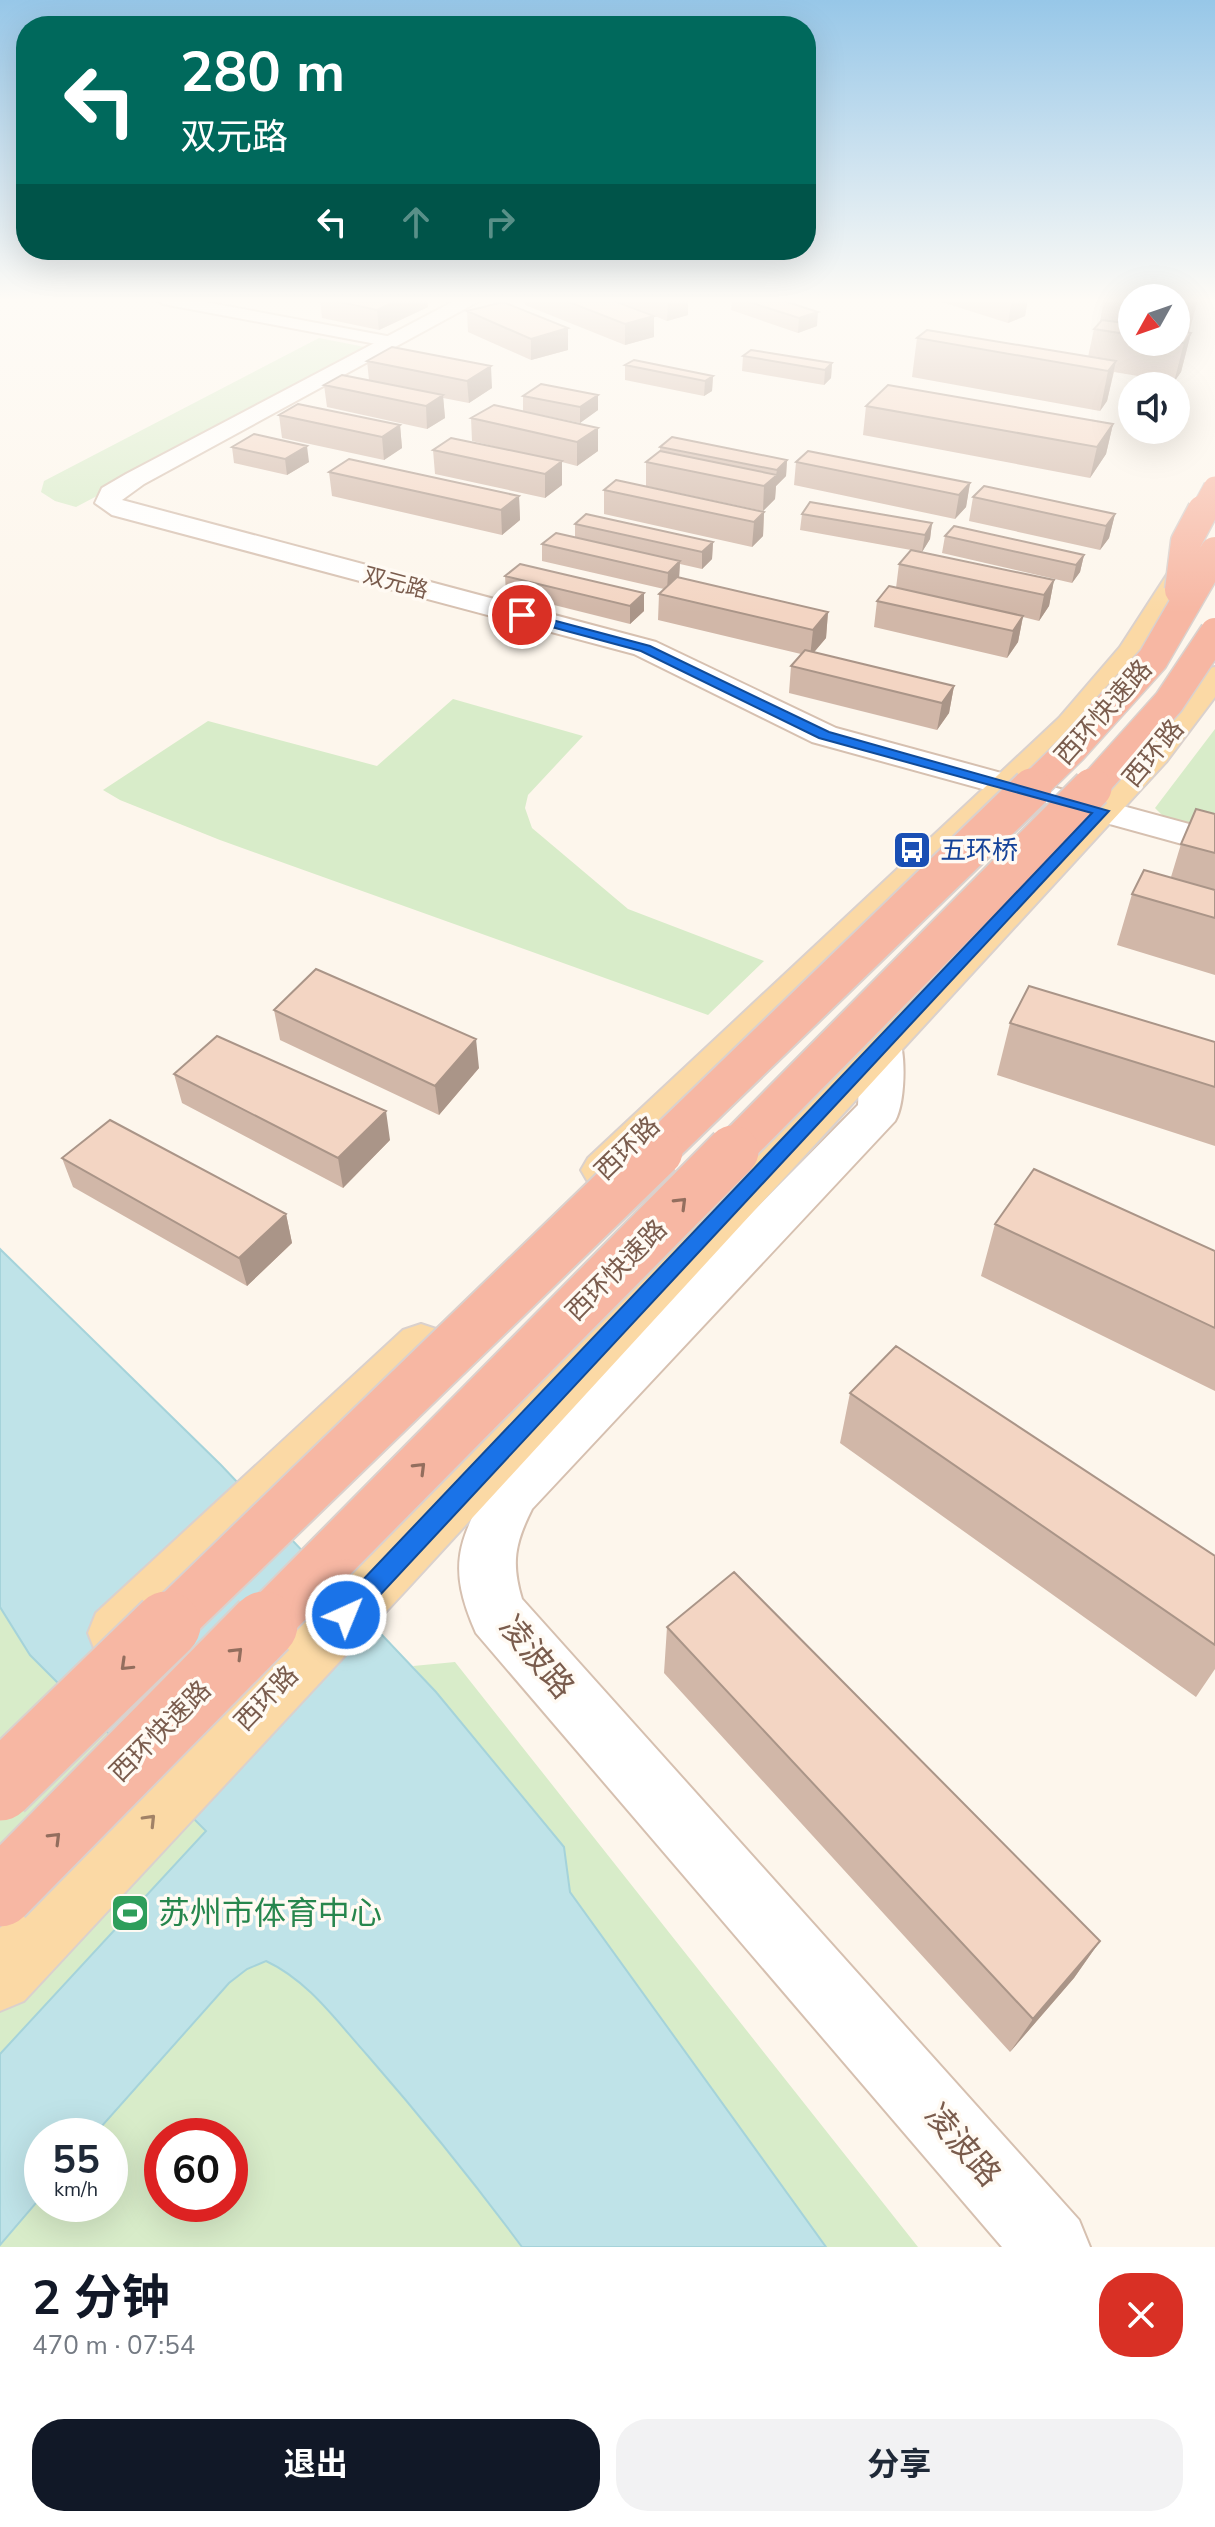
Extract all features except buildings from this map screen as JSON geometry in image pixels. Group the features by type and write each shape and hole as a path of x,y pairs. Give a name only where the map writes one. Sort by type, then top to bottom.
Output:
{"highway":[{"path":"1196,627 1186,542 1215,488"},
{"name":"西环快速路","path":"0,1893 1152,724 1194,669 1196,627 1215,552"},
{"name":"西环快速路","path":"0,1787 1072,749 1153,659 1196,627"}],"main road":[{"name":"西环路","path":"0,1744 1070,725 1132,652 1215,518"},
{"name":"西环路","path":"0,1977 1102,811 1154,755 1215,676"}],"street":[{"name":"双元路","path":"276,404 111,493 108,503 645,648 824,735 1215,842"},
{"name":"凌波路","path":"882,1044 880,1110 513,1492 494,1529 485,1571 497,1614 1052,2247"}],"green space":[{"path":"192,404 272,404 76,507 55,501 41,492 44,481"},
{"path":"453,699 583,736 528,795 525,808 532,828 628,909 764,961 708,1015 220,840 120,800 103,790 208,721 377,766"},
{"path":"1215,729 1215,831 1166,819 1155,808"},
{"name":"苏州市体育中心","path":"0,1607 30,1655 207,1831 522,2247 0,2247"},
{"path":"455,1662 918,2247 826,2247 570,1892 564,1847 413,1666"}],"water":[{"path":"0,1249 221,1465 436,1692 564,1847 570,1892 826,2247 522,2247 428,2126 333,2016 296,1980 266,1961 247,1969 229,1983 109,2118 24,2118 24,2217 0,2245 0,2054 206,1831 30,1655 0,1607"}],"place":[{"name":"五环桥","path":"912,850"},
{"name":"苏州市体育中心","path":"130,1913"}],"route":[{"path":"346,1615 1102,811 824,735 645,648 522,615"}]}
